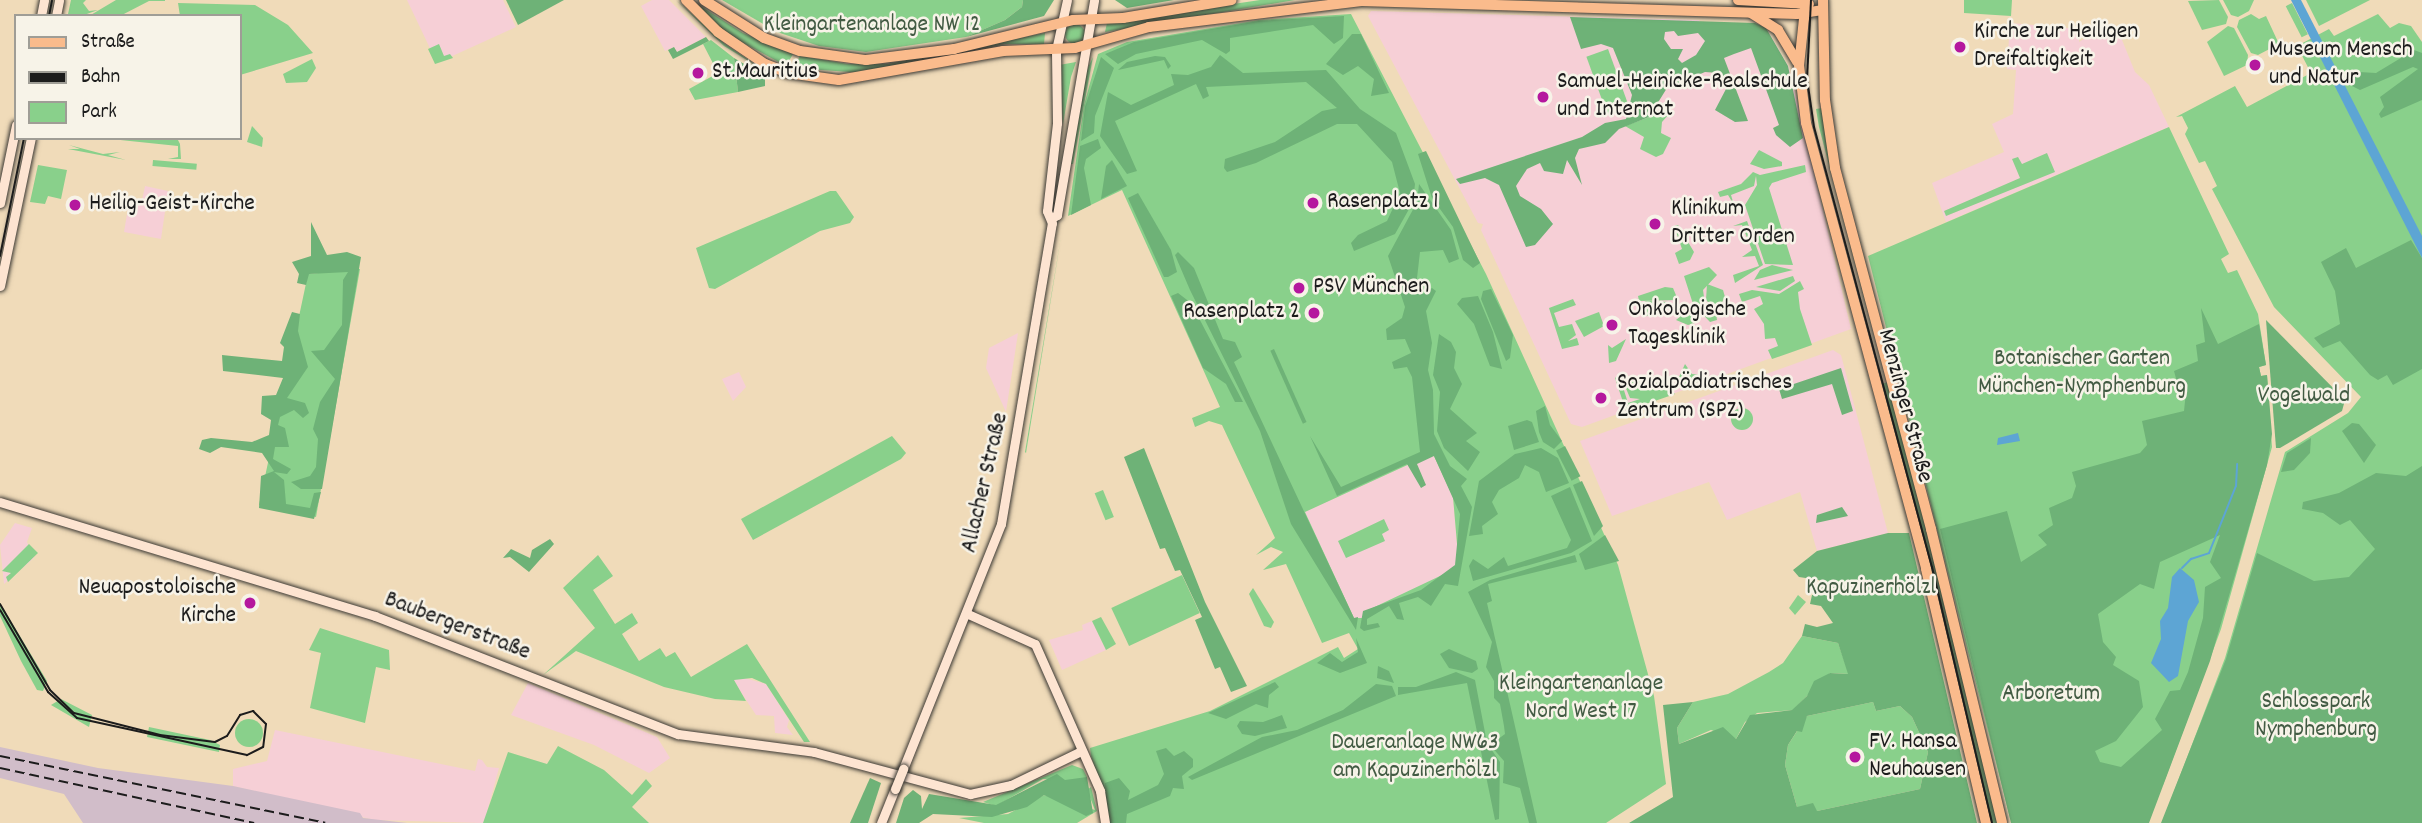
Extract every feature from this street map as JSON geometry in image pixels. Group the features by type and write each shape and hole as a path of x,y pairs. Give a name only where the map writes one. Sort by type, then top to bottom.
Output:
{"main road":[{"path":"686,0 718,32 765,64 820,79 868,78 1014,50 1056,50 1149,27 1361,1 1804,14 1823,5"},
{"path":"704,0 764,38 800,51 866,60 954,49 1061,23 1093,18 1123,18 1233,0"},
{"path":"1738,0 1806,1 1823,5"},
{"name":"Menzinger Straße","path":"1806,1 1798,65 1806,123 1926,569 1986,823"},
{"name":"Menzinger Straße","path":"1823,5 1825,100 1835,168 1931,529 2002,823"},
{"path":"1748,11 1778,30 1798,65"}],"street":[{"name":"Allacher Straße","path":"881,823 968,614 1002,524 1052,218 1048,211 1057,123 1056,50 1067,0"},
{"name":"Allacher Straße","path":"1052,218 1057,215 1089,44 1094,0"},
{"path":"0,203 14,135"},
{"path":"0,286 31,140"},
{"name":"Baubergerstraße","path":"0,502 374,616 667,731 724,744 814,752 979,794 1011,785 1082,751"},
{"path":"968,614 1035,644 1100,791 1105,823"}],"shaded area":[{"path":"407,0 503,0 516,27 437,63"},
{"path":"652,0 669,0 706,37 677,52 674,47 665,51 641,6"},
{"name":"Klinikum Dritter Orden","path":"1371,11 1699,20 1718,51 1756,24 1768,31 1789,67 1851,329 1582,427 1571,424 1481,230 1483,224 1478,223 1368,16"},
{"path":"2010,23 2079,29 2079,42 2096,31 2099,34 2108,30 2113,38 2120,35 2135,72 2149,85 2169,127 1946,222 1932,183 2004,152 1992,124 2013,114 2016,70 2007,69"},
{"path":"145,186 168,191 161,239 124,232 129,202 141,205"},
{"path":"1018,333 1006,412 986,368 989,348"},
{"path":"1833,350 1841,355 1888,533 1817,551 1800,492 1727,520 1709,482 1612,516 1580,441"},
{"path":"739,372 746,387 733,401 722,379"},
{"path":"1427,456 1434,456 1453,497 1459,567 1363,618 1354,618 1304,512"},
{"path":"15,523 32,528 27,542 34,558 4,584 0,545"},
{"path":"1092,621 1106,650 1062,670 1049,640 1083,630 1082,625"},
{"path":"741,677 766,684 789,720 787,727 793,735 775,733 774,716 756,715 733,680"},
{"path":"528,683 657,737 670,758 649,773 594,745 511,715"},
{"path":"275,730 475,771 478,759 482,760 487,767 499,768 484,823 374,820 233,786 233,769 267,761"},
{"path":"0,747 98,768 233,786 360,813 363,818 407,823 83,823 64,794 0,778"}],"green space":[{"path":"71,0 86,0 83,3 89,11 98,10 87,14 68,14"},
{"path":"116,0 165,0 149,1 124,14 92,14"},
{"path":"506,0 564,0 518,25"},
{"path":"676,0 725,44 760,68 724,46"},
{"path":"691,0 743,33 793,54 786,66 725,33"},
{"name":"Kleingartenanlage NW 12","path":"722,0 1023,0 1022,7 1005,20 966,37 866,52 819,46 777,32"},
{"path":"1023,0 1054,0 1044,16 966,37 1005,20 1022,7"},
{"path":"1115,0 1174,0 1127,8"},
{"path":"1260,0 1295,0 1105,32 1107,23"},
{"path":"1964,0 2012,0 2011,16 1964,13"},
{"path":"2219,0 2228,17 2226,24 2202,30 2188,1"},
{"path":"2223,0 2254,0 2249,11 2238,17 2231,15"},
{"path":"2306,0 2370,0 2319,26"},
{"path":"178,3 255,5 288,25 313,53 242,74 242,14 180,14"},
{"path":"2292,3 2308,34 2302,37 2286,6"},
{"path":"1351,14 1486,274 1618,565 1654,696 1666,784 1606,823 1119,823 1111,819 1090,748 1210,711 1338,647 1344,658 1358,649 1349,633 1322,643 1286,564 1263,570 1283,552 1271,547 1256,555 1275,538 1222,425 1209,421 1195,427 1192,418 1220,407 1122,190 1068,216 1084,105 1098,54 1127,42 1259,20","holes":["1427,456 1434,456 1453,497 1459,567 1364,612 1363,618 1354,618 1305,512"]},
{"path":"2251,14 2259,19 2266,16 2279,44 2258,55 2251,53 2237,27 2239,20"},
{"name":"Schlosspark Nymphenburg","path":"2378,14 2390,28 2399,23 2411,26 2422,42 2422,823 2162,823 2225,658 2285,452 2348,413 2361,397 2274,307 2212,189 2217,186 2205,161 2199,163 2185,134 2188,128 2182,116 2176,117 2235,86 2247,107 2311,73 2297,46 2329,29 2334,36"},
{"path":"1344,16 1343,38 1334,44 1313,25 1230,38 1230,51 1226,54 1202,40 1136,54 1118,64 1105,54 1134,42 1259,21"},
{"path":"1570,17 1755,23 1766,28 1788,66 1803,138 1790,147 1776,135 1773,128 1779,125 1751,48 1734,54 1724,58 1748,121 1735,122 1715,110 1726,89 1719,73 1705,72 1667,88 1649,117 1619,129 1605,143 1579,149 1575,158 1582,185 1567,160 1563,174 1544,171 1540,163 1527,169 1516,186 1520,196 1541,209 1553,224 1535,245 1526,247 1499,185 1485,178 1460,184 1456,179 1582,137 1605,123 1626,119 1632,95 1613,48 1601,44 1581,49","holes":["1674,31 1678,36 1698,33 1705,41 1696,55 1682,63 1678,59 1683,49 1671,49 1664,39 1665,32"]},
{"path":"1075,24 1082,27 1085,34 1082,41 1075,44 1068,41 1065,34 1068,27"},
{"path":"2228,26 2234,28 2248,55 2247,65 2224,76 2207,42"},
{"path":"1045,33 1044,44 1004,44 864,73 793,68 800,56 848,64 888,64"},
{"path":"1352,34 1361,34 1389,93 1371,96 1374,79 1358,66 1343,75 1326,64"},
{"path":"706,37 709,41 673,59 668,50 674,47 677,52"},
{"path":"711,40 734,58 738,92 695,100 689,89 718,73 703,44"},
{"path":"439,44 444,56 450,54 453,58 435,64 428,49"},
{"path":"1608,49 1629,106 1607,114 1586,57"},
{"path":"2414,50 2422,53 2422,100 2381,118 2379,114 2384,107 2380,97 2418,69 2413,67 2360,90 2352,86 2351,78 2359,72 2376,73"},
{"path":"1220,55 1243,73 1326,70 1360,109 1396,133 1415,184 1413,202 1395,234 1354,251 1351,243 1358,235 1387,221 1400,193 1392,162 1357,124 1337,124 1256,163 1227,172 1224,168 1225,159 1275,142 1322,111 1337,108 1306,82 1206,87 1209,96 1203,99 1196,84 1115,121 1137,171 1127,174 1100,136 1108,92 1131,105 1174,85 1171,74 1188,75 1211,67"},
{"path":"1155,56 1165,57 1171,66 1168,69 1164,60 1118,70 1127,62"},
{"path":"1093,57 1073,164 1070,164 1084,76"},
{"path":"1101,57 1114,68 1095,116 1094,133 1081,141 1085,107"},
{"path":"734,58 765,76 765,86 738,92"},
{"path":"312,59 316,68 307,82 286,83 283,74"},
{"path":"1076,62 1071,77 1063,124 1059,65"},
{"path":"1822,108 1829,157 1870,320 1819,127 1816,109"},
{"path":"1663,112 1669,114 1662,122 1661,133 1671,138 1663,154 1656,157 1640,149 1644,137 1625,126"},
{"path":"252,126 263,138 262,147 247,142"},
{"name":"Botanischer Garten München-Nymphenburg","path":"2169,127 2229,254 2221,259 2228,273 2237,270 2258,314 2266,365 2259,367 2261,376 2267,375 2272,447 2221,629 2163,785 2010,818 1868,256"},
{"path":"1098,139 1101,148 1086,159 1084,168 1091,205 1071,215 1080,146"},
{"path":"120,140 178,140 181,159 168,159 178,157 178,146"},
{"path":"69,145 103,154 120,152 108,155 126,160 68,149 80,149"},
{"path":"1759,150 1782,162 1782,166 1764,169 1750,164"},
{"path":"1426,151 1480,263 1473,268 1463,260 1453,227 1432,198 1418,154"},
{"path":"2047,153 2055,172 1946,216 1944,211 2020,178 2012,159 2018,157 2022,164"},
{"path":"153,160 197,164 196,170 152,166"},
{"path":"1112,160 1127,186 1101,199 1106,166"},
{"path":"38,165 67,170 61,199 48,196 45,204 30,202"},
{"path":"1805,165 1806,172 1772,183 1769,188 1793,265 1765,264 1745,205 1757,185 1756,176 1754,186 1731,195 1734,205 1728,195 1720,197 1718,192 1741,184 1753,172 1760,175"},
{"path":"1419,184 1451,230 1459,259 1449,263 1443,250 1420,252 1416,287 1423,294 1432,288 1436,291 1426,311 1432,343 1428,370 1433,390 1434,434 1450,466 1467,479 1461,486 1472,507 1458,586 1445,584 1431,606 1418,597 1399,603 1404,620 1397,619 1389,606 1367,619 1367,625 1378,623 1380,627 1364,631 1360,628 1363,611 1421,590 1455,565 1460,514 1434,456 1417,464 1426,485 1421,488 1407,464 1337,496 1310,436 1341,487 1420,452 1412,377 1407,367 1394,369 1392,362 1411,353 1405,339 1387,340 1386,329 1402,318 1405,307 1388,256 1417,202"},
{"path":"830,191 836,191 854,217 850,223 820,231 715,289 709,288 696,248"},
{"path":"1138,193 1171,250 1177,272 1168,277 1164,277 1128,198"},
{"path":"1747,221 1763,265 1735,283 1733,275 1759,266 1755,256 1742,257 1752,250 1742,225 1733,226"},
{"path":"311,222 327,255 347,252 361,257 322,489 301,489 291,482 310,476 316,467 318,439 313,429 320,402 335,379 311,351 324,350 342,325 343,280 348,272 309,274 306,285 297,283 299,274 292,262 311,256"},
{"path":"1678,225 1694,252 1690,260 1679,264 1675,253 1682,249 1674,226"},
{"path":"1061,237 1026,453 1025,452"},
{"path":"2411,240 2422,258 2422,369 2393,385 2387,375 2378,380 2370,375 2340,341 2323,348 2314,338 2340,324 2335,291 2321,262 2346,248 2356,268"},
{"path":"1178,252 1194,268 1223,339 1235,342 1242,357 1234,362 1354,618 1358,617 1356,630 1291,524 1260,431 1190,290 1175,255"},
{"path":"1772,265 1793,270 1754,280 1760,270"},
{"path":"1709,267 1717,275 1703,290 1705,304 1716,313 1717,320 1710,322 1693,304 1684,276"},
{"path":"360,269 316,517 259,505 308,274"},
{"path":"1793,276 1795,281 1780,291 1756,287"},
{"path":"1800,281 1804,289 1798,292 1800,309 1812,345 1772,359 1768,350 1778,346 1775,338 1765,339 1764,324 1754,309 1763,304 1760,296 1742,302 1739,294 1752,290 1779,294"},
{"path":"1707,284 1723,290 1725,297 1717,311 1706,300"},
{"path":"1665,287 1673,288 1678,300 1639,301 1638,296"},
{"path":"1491,289 1513,335 1510,358 1506,361 1481,299 1483,291"},
{"path":"1178,293 1191,303 1243,402 1235,402 1226,384 1203,368 1171,296"},
{"path":"1478,296 1493,332 1502,369 1490,366 1474,324 1457,304 1462,298"},
{"path":"1573,299 1576,305 1554,313 1559,327 1572,324 1576,335 1568,341 1577,338 1579,345 1562,349 1549,308"},
{"path":"1670,302 1672,307 1644,317 1640,303"},
{"name":"Arboretum","path":"2201,308 2218,344 2259,324 2266,365 2259,367 2261,376 2267,375 2272,434 2267,465 2210,661 2149,823 2011,823 1940,529 2007,511 2021,562 2047,545 2038,535 2053,525 2049,508 2072,498 2076,486 2072,472 2140,453 2147,445 2142,421 2184,411 2186,392 2178,386 2174,371 2198,361 2196,345 2205,342","holes":["2220,535 2210,562 2221,578 2205,587 2203,618 2188,672 2180,690 2170,691 2155,719 2162,730 2121,767 2100,762 2095,751 2116,741 2143,707 2139,681 2113,665 2116,657 2103,642 2098,614 2140,584 2154,589 2160,562"]},
{"path":"1687,311 1698,322 1688,325 1676,320"},
{"path":"292,312 300,314 298,331 308,367 287,398 305,403 309,413 303,418 294,410 280,417 278,425 285,428 289,447 275,447 273,459 291,469 287,474 274,472 284,480 286,504 310,508 314,493 321,492 314,519 259,508 261,476 274,471 262,453 221,447 210,453 199,449 202,440 211,438 252,442 269,435 271,420 261,414 262,396 276,395 283,378 223,371 222,355 282,361 284,347 280,343"},
{"path":"1599,312 1604,326 1584,337 1575,321"},
{"name":"Vogelwald","path":"2266,320 2345,400 2342,411 2280,448 2276,448"},
{"path":"1439,334 1451,342 1456,352 1454,368 1462,384 1450,409 1477,433 1466,441 1480,452 1468,471 1444,448 1437,431 1440,392 1433,375"},
{"path":"1626,339 1616,361 1609,363 1608,345 1612,348"},
{"path":"1871,346 1881,384 1889,382 1930,535 1998,823 1990,823"},
{"path":"1274,349 1307,422 1303,424 1270,351"},
{"path":"1685,364 1692,374 1708,376 1684,390 1679,377"},
{"path":"1841,368 1853,411 1842,415 1832,384 1782,399 1779,389"},
{"path":"1620,374 1626,377 1622,384 1628,403 1640,399 1630,398 1625,386 1630,375 1665,385 1675,394 1626,411 1615,378"},
{"path":"1545,406 1550,425 1562,441 1554,449 1543,442 1539,432 1536,411"},
{"path":"1742,408 1750,411 1753,419 1750,427 1742,430 1734,427 1731,419 1734,411"},
{"path":"1527,420 1532,422 1539,442 1514,450 1508,426"},
{"path":"2352,423 2359,424 2376,445 2364,463 2342,431"},
{"path":"892,436 906,453 901,459 753,540 741,519"},
{"path":"2311,438 2310,453 2294,470 2281,472 2287,453"},
{"path":"1565,446 1580,476 1572,481 1556,451"},
{"path":"1144,448 1205,602 1247,686 1231,692 1220,667 1215,669 1195,620 1202,617 1180,570 1175,571 1165,548 1160,549 1124,457"},
{"path":"1541,448 1558,458 1569,483 1546,492 1539,472 1525,465 1519,478 1499,490 1492,502 1498,514 1482,526 1483,534 1469,536 1479,481 1515,454"},
{"path":"2422,466 2422,823 2161,823 2226,659 2257,553 2314,581 2349,577 2375,549 2350,520 2340,525 2323,513 2302,509 2303,502 2339,493 2376,473 2406,476"},
{"path":"1582,481 1603,526 1594,536 1573,485"},
{"path":"1570,487 1592,541 1571,553 1473,581 1469,566 1473,559 1488,569 1504,557 1508,566 1567,548 1571,540 1551,496"},
{"path":"1103,490 1114,517 1106,520 1095,493"},
{"path":"1842,507 1848,516 1816,523 1817,515"},
{"path":"1384,519 1389,530 1382,534 1385,541 1346,558 1338,541"},
{"name":"Kapuzinerhölzl","path":"1888,533 1909,533 1977,823 1629,823 1673,797 1663,705 1693,702 1677,728 1679,744 1723,727 1736,739 1750,715 1792,710 1807,696 1814,681 1830,673 1848,674 1838,643 1802,636 1805,624 1817,627 1833,623 1821,606 1810,604 1812,595 1821,595 1819,580 1799,577 1793,570 1817,551","holes":["1873,702 1876,711 1900,706 1912,717 1928,752 1920,789 1817,811 1813,803 1797,807 1785,765 1788,745 1797,731 1802,732 1807,716"]},
{"path":"1605,535 1619,561 1585,570 1579,554"},
{"path":"550,539 554,544 529,572 510,557 503,558 511,549 530,558 532,550"},
{"path":"29,544 38,553 8,582 6,577 11,573 2,571"},
{"path":"598,555 613,576 593,590 615,624 632,613 638,623 622,634 639,661 660,648 666,657 675,652 691,677 747,644 810,742 804,742 766,684 752,678 734,680 746,701 715,699 664,687 576,651 543,675 595,628 563,588"},
{"path":"1575,555 1577,562 1488,584 1492,601 1487,603 1537,823 1529,823 1520,788 1503,783 1504,761 1490,745 1505,734 1500,704 1494,698 1494,681 1486,667 1492,642 1468,592 1490,580"},
{"path":"1182,575 1200,613 1129,646 1111,608"},
{"path":"1253,588 1274,622 1271,628 1264,626 1249,594"},
{"path":"1798,595 1806,602 1795,615 1789,608"},
{"path":"0,603 47,681 43,691 37,690 21,661 0,616"},
{"path":"1101,617 1116,644 1106,650 1092,621"},
{"path":"320,628 389,650 390,670 376,667 365,723 310,708 321,653 309,650"},
{"path":"1802,636 1838,643 1849,674 1830,673 1793,710 1757,713 1745,722 1736,739 1711,730 1679,744 1677,728 1693,702 1728,694 1769,672 1783,663"},
{"path":"1356,638 1367,663 1340,673 1317,663 1330,653 1342,662 1358,652"},
{"path":"1449,649 1476,661 1478,669 1472,673 1449,668 1440,654"},
{"path":"1378,666 1389,671 1394,683 1377,678"},
{"path":"1456,672 1475,680 1487,743 1500,762 1499,819 1495,820 1467,683 1398,695 1398,687 1416,687"},
{"path":"1275,682 1279,687 1269,695 1268,708 1256,704 1226,719 1208,713"},
{"path":"1376,684 1392,686 1396,696 1192,780 1188,777 1262,737 1297,730 1343,710"},
{"path":"61,699 92,715 89,727 51,705"},
{"name":"FV. Hansa Neuhausen","path":"1873,702 1876,711 1900,706 1912,717 1928,752 1920,789 1817,811 1797,807 1785,765 1788,745 1807,716"},
{"path":"1282,715 1287,728 1255,736 1242,734 1237,726 1240,721 1263,722"},
{"path":"249,719 259,723 263,733 259,743 249,747 239,743 235,733 239,723"},
{"path":"149,727 210,740 220,745 219,752 147,737"},
{"path":"558,746 604,770 632,795 646,779 652,786 632,807 649,823 483,823 508,752 547,764"},
{"path":"1166,748 1174,756 1184,751 1193,759 1193,767 1182,776 1184,789 1173,788 1170,796 1127,814 1126,823 1108,823 1105,783 1119,778 1130,791 1128,800 1158,785 1164,774 1156,751"},
{"path":"1072,765 1083,769 1087,777 1078,781 1043,779 996,806 983,802"},
{"path":"1057,774 1065,780 1087,777 1093,813 1086,816 1044,795 1027,807 992,817 933,814 919,823 896,823 904,798 913,790 921,796 922,809 929,794 996,805"},
{"path":"870,778 881,783 868,823 850,823"},
{"path":"1091,787 1097,811 1077,823 984,823 959,818 1008,814 1044,795 1095,810 1087,790"}],"water":[{"path":"2291,0 2301,0 2422,236 2422,258"},
{"path":"2018,433 2020,441 1997,445 1998,438"},
{"path":"2180,568 2194,580 2199,602 2188,621 2178,676 2169,682 2151,663 2161,639 2160,621 2168,608 2172,577"}],"waterway":[{"path":"2182,568 2191,559 2209,553 2236,486 2237,464"}],"tram line":[{"path":"49,14 52,0"},
{"path":"1811,0 1807,79 1814,127 1932,567 1992,823"},
{"path":"0,256 24,140"},
{"path":"0,604 50,690 74,713 160,735 215,742 227,736 240,715 253,711 266,724 263,747 247,755 77,718 48,692 0,610"}],"railway":[{"path":"0,756 325,823"},
{"path":"0,768 254,823"}],"place":[{"name":"Kirche zur Heiligen Dreifaltigkeit","path":"1960,47"},
{"name":"Museum Mensch und Natur","path":"2255,65"},
{"name":"St.Mauritius","path":"698,73"},
{"name":"Samuel-Heinicke-Realschule und Internat","path":"1543,97"},
{"name":"Rasenplatz 1","path":"1313,203"},
{"name":"Heilig-Geist-Kirche","path":"75,205"},
{"name":"Klinikum Dritter Orden","path":"1655,224"},
{"name":"PSV München","path":"1299,288"},
{"name":"Rasenplatz 2","path":"1314,313"},
{"name":"Onkologische Tagesklinik","path":"1612,325"},
{"name":"Sozialpädiatrisches Zentrum (SPZ)","path":"1601,398"},
{"name":"Neuapostoloische Kirche","path":"250,603"},
{"name":"FV. Hansa Neuhausen","path":"1855,757"}],"park label":[{"name":"Kleingartenanlage Nord West 17","path":"1581,699"},
{"name":"Daueranlage NW63 am Kapuzinerhölzl","path":"1415,758"}]}
